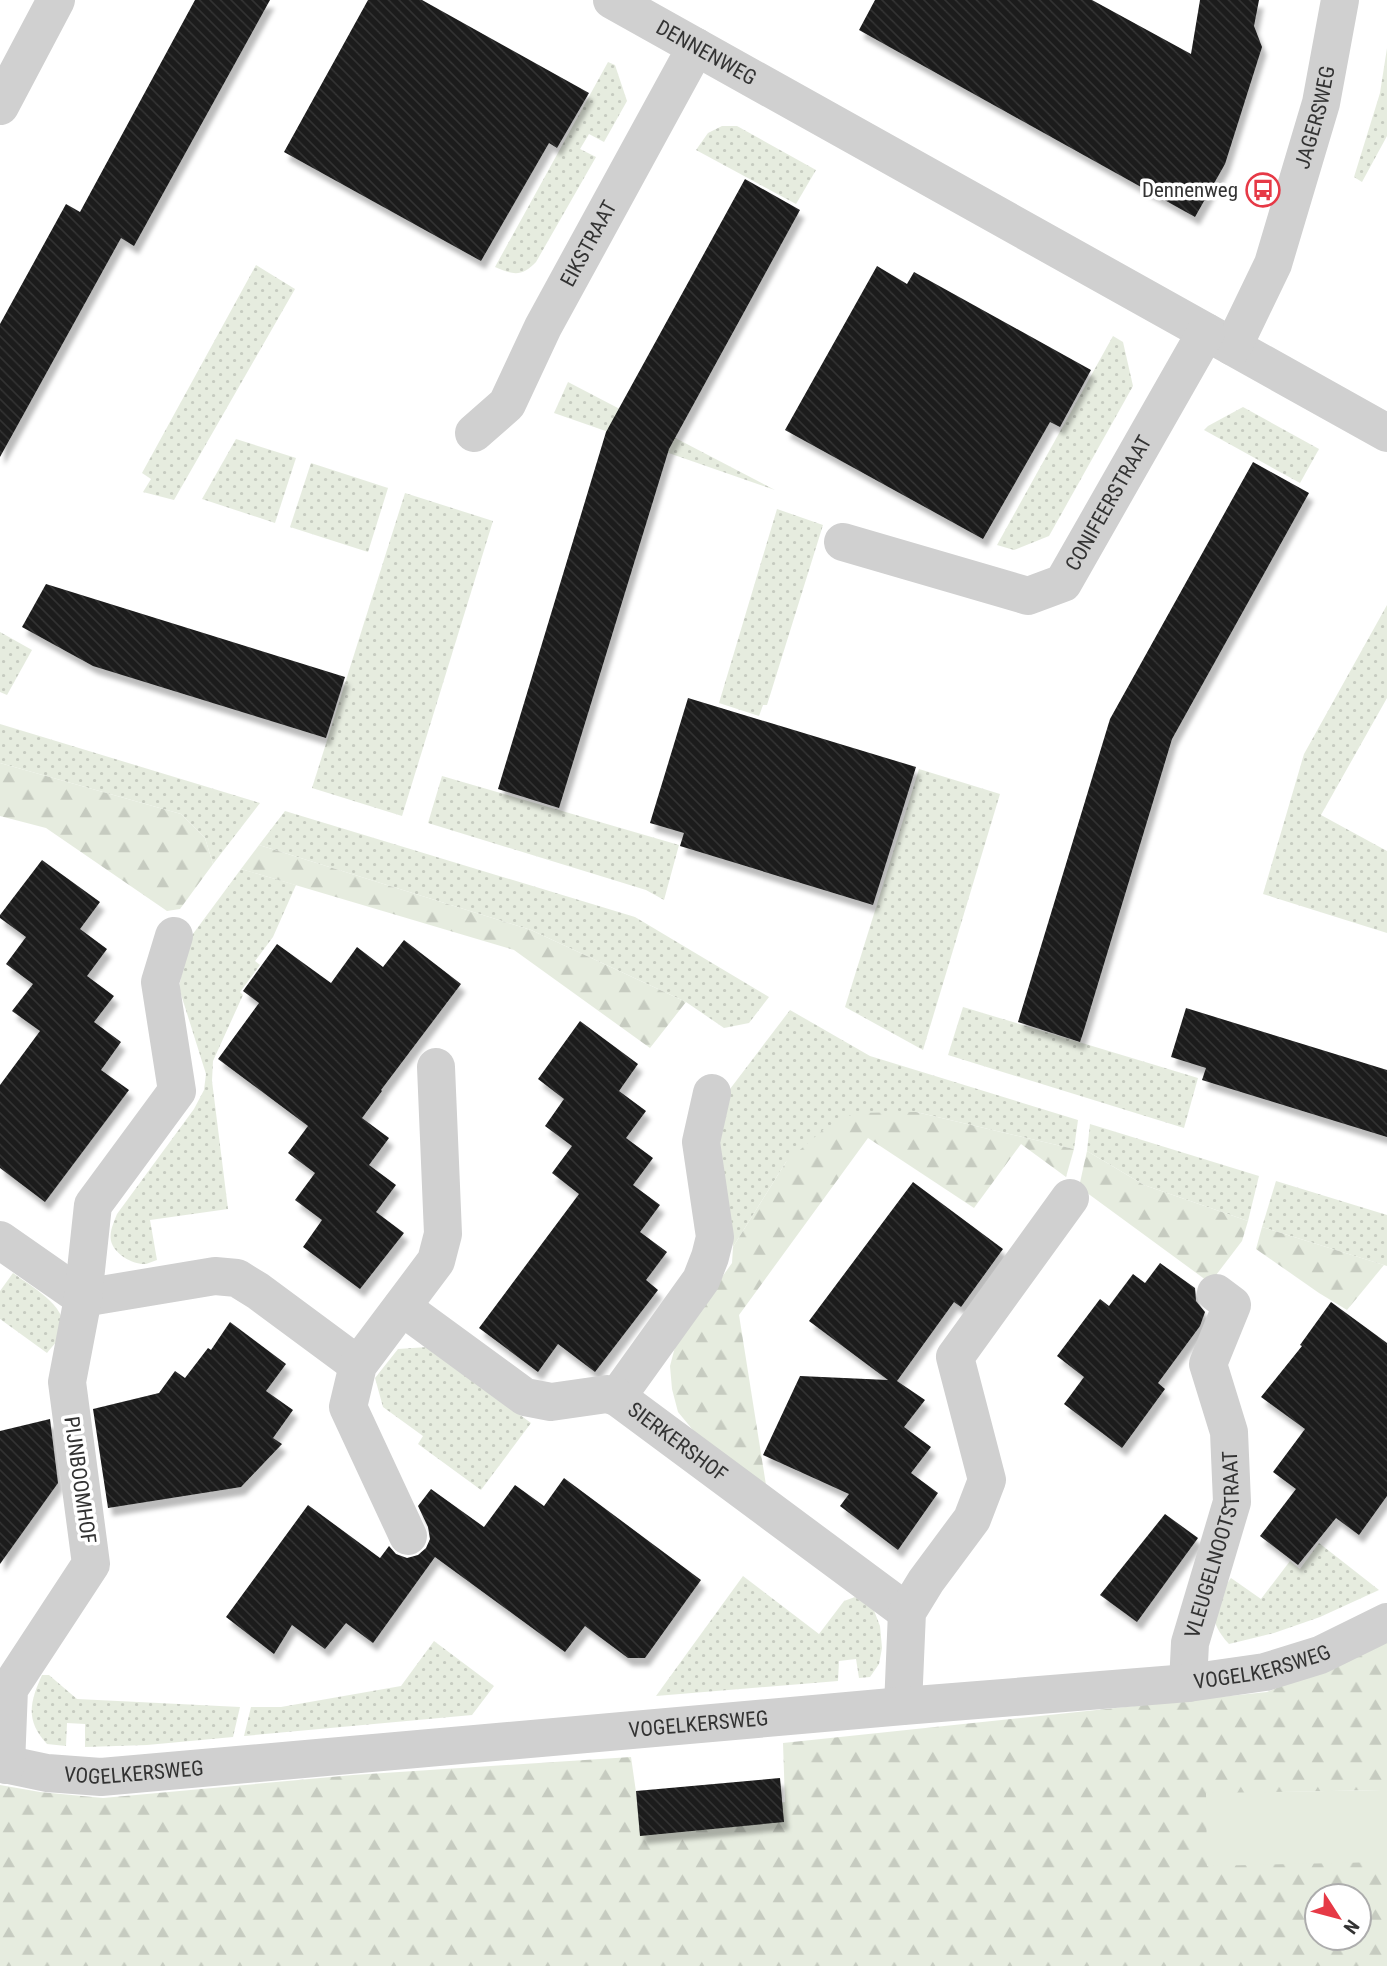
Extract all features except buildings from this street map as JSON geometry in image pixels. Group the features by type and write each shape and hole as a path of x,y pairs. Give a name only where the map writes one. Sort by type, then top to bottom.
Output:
{"street":[{"path":"0,106 57,0"},
{"name":"JAGERSWEG","path":"1219,339 1273,264 1321,103 1340,0"},
{"name":"DENNENWEG","path":"624,3 696,47 1387,433"},
{"name":"EIKSTRAAT","path":"474,432 507,404 543,327 696,47"},
{"name":"CONIFEERSTRAAT","path":"843,541 1028,596 1063,583 1219,339"},
{"name":"PIJNBOOMHOF","path":"3,1764 9,1689 91,1564 67,1382 83,1298 93,1205 177,1091 160,982 174,936"},
{"path":"408,1536 348,1407 358,1365 436,1261 443,1234 436,1067"},
{"name":"SIERKERSHOF","path":"712,1093 701,1142 715,1237 710,1257 701,1280 617,1397 907,1612"},
{"path":"903,1706 907,1612 926,1581 972,1519 986,1480 955,1357 1070,1198"},
{"path":"0,1240 83,1298 215,1276 237,1278 258,1290 358,1365"},
{"name":"VLEUGELNOOTSTRAAT","path":"1188,1684 1190,1643 1232,1502 1229,1432 1208,1364 1232,1305 1216,1293"},
{"path":"402,1307 525,1397 551,1402 607,1394 617,1397"},
{"name":"VOGELKERSWEG","path":"3,1764 47,1773 101,1777 903,1706 1188,1684 1265,1672 1320,1654 1387,1622"}],"green space":[{"path":"1387,48 1387,136 1362,182 1354,177 1380,93"},
{"path":"608,62 615,65 627,101 604,142 589,134 580,149 596,157 536,262 517,273 495,267"},
{"path":"722,126 737,126 816,170 796,204 696,150 708,133"},
{"path":"256,265 295,289 174,500 143,492 151,479 142,473"},
{"path":"1113,336 1123,342 1133,386 1049,536 1014,550 997,545"},
{"path":"568,382 775,490 554,413"},
{"path":"1243,407 1319,449 1300,483 1204,430"},
{"path":"236,439 296,458 275,523 202,499"},
{"path":"311,463 388,488 368,552 290,527"},
{"path":"405,493 493,521 402,816 312,788"},
{"path":"777,509 823,525 767,705 763,705 759,716 719,703"},
{"path":"1387,605 1387,698 1321,815 1387,851 1387,933 1263,894 1304,754"},
{"path":"0,632 32,650 7,695 0,692"},
{"path":"0,724 260,803 213,864 205,838 181,814 0,763"},
{"path":"0,763 181,814 205,838 213,864 180,909 167,911 46,828 0,816"},
{"path":"919,769 1000,794 923,1050 845,1007"},
{"path":"442,776 679,845 664,900 646,890 428,823"},
{"path":"285,811 635,917 769,997 749,1023 724,1028 686,1002 531,930 259,845"},
{"path":"259,845 531,930 686,1002 650,1048 514,950 241,869"},
{"path":"241,869 296,885 273,937 255,961 260,965 240,992 243,995 213,1061 212,1081 228,1209 150,1220 157,1260 146,1264 135,1263 120,1254 111,1241 111,1231 117,1214 194,1109 204,1090 206,1074 179,988 187,942"},
{"path":"963,1007 1198,1078 1184,1128 948,1055"},
{"path":"790,1010 870,1056 1078,1120 1074,1149 916,1112 786,1162 733,1247 718,1139 730,1089"},
{"path":"916,1112 1074,1149 1066,1177 1021,1144 974,1208 868,1138 739,1315 766,1485 697,1435 678,1412 670,1366 675,1347 732,1263 733,1247 786,1162 824,1129 855,1113"},
{"path":"1090,1124 1259,1176 1248,1221 1144,1185 1087,1151"},
{"path":"1087,1151 1144,1185 1248,1221 1242,1241 1210,1283 1079,1187"},
{"path":"1276,1181 1387,1215 1387,1266 1262,1227"},
{"path":"1262,1227 1384,1265 1347,1310 1256,1249"},
{"path":"13,1273 46,1297 60,1313 63,1330 47,1353 0,1319 0,1291"},
{"path":"428,1347 531,1423 481,1490 418,1444 423,1436 383,1407 375,1378 398,1349"},
{"path":"1319,1543 1379,1590 1320,1617 1274,1633 1229,1644 1221,1635 1214,1611 1231,1578 1261,1599 1290,1561 1300,1569"},
{"path":"743,1576 819,1634 844,1601 855,1597 873,1608 880,1626 882,1648 879,1664 870,1677 859,1678 856,1659 839,1661 838,1681 656,1696"},
{"path":"1387,1640 1387,1966 0,1966 0,1785 103,1798 353,1775 631,1757 640,1820 785,1802 783,1743 1267,1692","holes":["1382,1790 1208,1865 1283,1792"]},
{"path":"434,1641 494,1686 472,1715 244,1736 251,1707 281,1707 401,1686"},
{"path":"42,1675 49,1675 77,1699 240,1707 233,1737 147,1745 85,1747 85,1724 67,1723 66,1746 47,1744 35,1727 32,1711"},
{"path":"1382,1790 1384,1862 1207,1866 1206,1793"}],"place":[{"name":"Dennenweg","path":"1263,190"}]}
